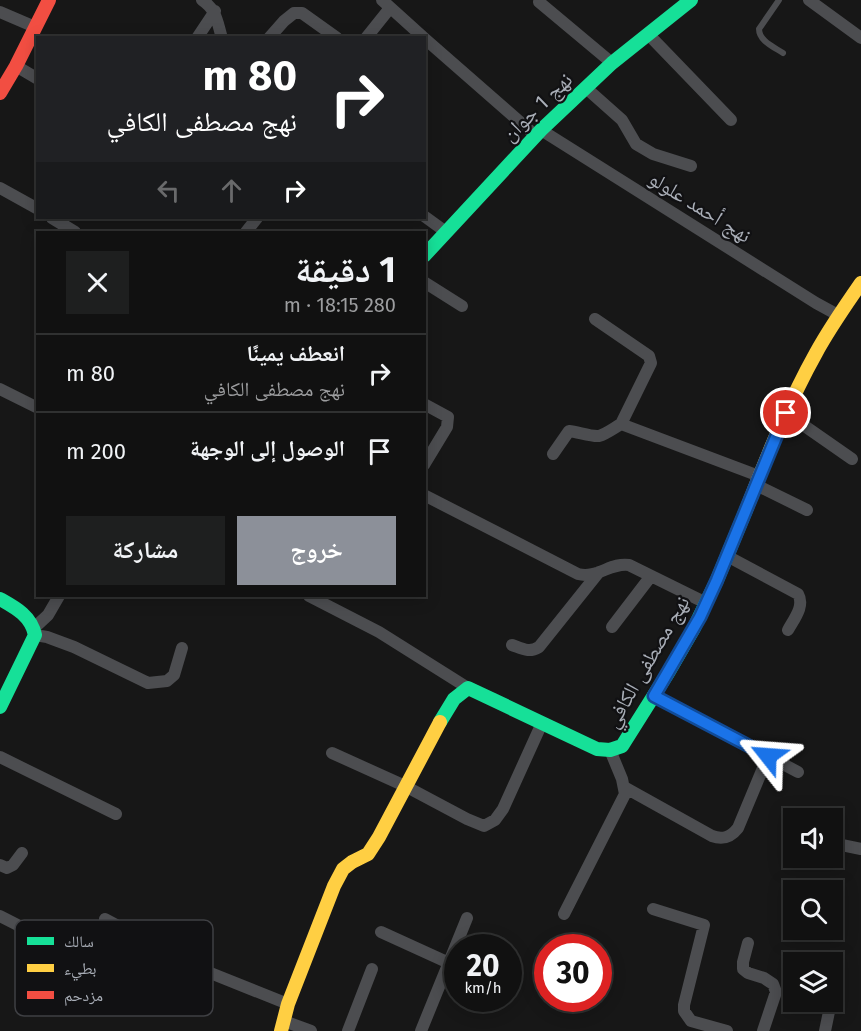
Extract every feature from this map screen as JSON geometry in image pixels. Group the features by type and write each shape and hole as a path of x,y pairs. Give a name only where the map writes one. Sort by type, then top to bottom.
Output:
{"street":[{"path":"0,93 50,0"},
{"path":"202,0 214,11 221,36"},
{"name":"نهج 1 جوان","path":"426,254 538,133 612,63 691,0"},
{"path":"809,0 861,38"},
{"path":"539,2 612,63"},
{"path":"367,36 386,4"},
{"name":"نهج أحمد علولو","path":"386,4 422,36"},
{"path":"198,36 214,11"},
{"path":"0,12 35,27"},
{"path":"271,36 284,21 294,14 302,13 334,36"},
{"path":"648,34 731,120"},
{"name":"نهج أحمد علولو","path":"426,40 538,133 838,315"},
{"path":"16,66 36,78"},
{"path":"586,88 622,120 636,144 653,154 691,166"},
{"path":"0,188 36,207"},
{"path":"426,217 446,232"},
{"path":"54,219 73,231"},
{"path":"247,231 256,219"},
{"path":"426,283 462,306"},
{"name":"نهج مصطفى الكافي","path":"468,688 597,749 610,750 622,746 700,617 786,413 838,315 856,300 861,283"},
{"path":"553,454 569,431 596,436 621,424 651,363 649,356 595,319"},
{"path":"0,388 36,407"},
{"path":"426,405 448,417 447,427 426,462"},
{"path":"786,413 852,459"},
{"path":"621,424 758,481 807,510"},
{"path":"426,496 578,574 592,575 622,564 706,603"},
{"path":"727,556 798,594 801,605 788,630"},
{"path":"512,645 528,651 539,647 599,572"},
{"path":"612,627 651,576"},
{"path":"0,707 6,678 58,597"},
{"path":"311,597 379,632 468,688 455,697 444,714 368,854 344,869 334,886 288,1004 283,1026 311,1031"},
{"path":"0,599 28,617 34,632 74,646 148,683 168,681 174,675 182,648"},
{"path":"654,696 798,772"},
{"path":"332,753 405,786 484,826 495,820 503,808 542,723"},
{"path":"564,914 625,794 610,750"},
{"path":"624,787 712,836 729,837 738,828 768,756"},
{"path":"0,758 116,814"},
{"path":"843,845 861,849"},
{"path":"0,865 7,868 13,865 21,853"},
{"path":"653,909 704,925 684,1011 691,1021 727,1031"},
{"path":"0,916 15,924"},
{"path":"461,934 467,918"},
{"path":"381,932 444,960"},
{"path":"748,943 742,962 743,969 773,984 776,992 764,1031"},
{"path":"348,1031 372,969"},
{"path":"213,974 288,1004"},
{"path":"421,1031 444,977"},
{"path":"825,1031 829,1012"}],"lane":[{"path":"779,0 759,29 759,35 783,53"}],"traffic: fast":[{"path":"426,254 541,130 612,63 691,0"},
{"path":"440,722 454,699 468,688 597,749 610,750 622,746 694,628 746,510"},
{"path":"0,599 17,609 26,618 35,635 0,707"}],"traffic: slow":[{"path":"746,510 796,391 826,335 861,283"},
{"path":"281,1031 288,1004 334,886 343,869 368,854 379,837 440,722"}],"traffic: jam":[{"path":"0,93 49,0"}],"route":[{"path":"768,756 654,696 700,617 786,413"}]}
